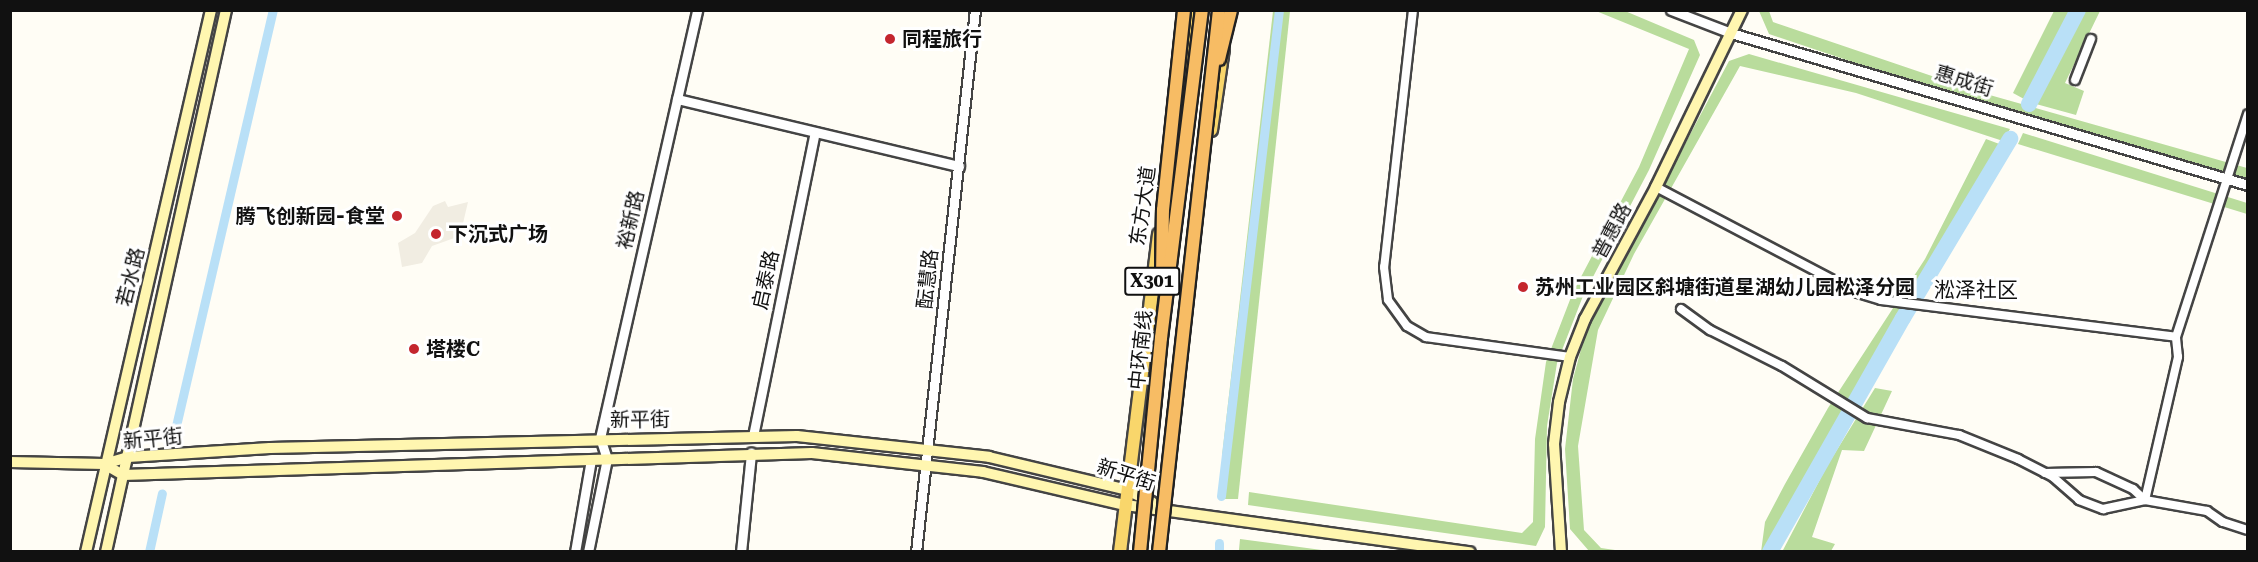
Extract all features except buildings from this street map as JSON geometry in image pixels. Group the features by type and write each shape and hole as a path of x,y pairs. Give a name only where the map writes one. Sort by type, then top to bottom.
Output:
{"highway":[{"path":"1161,338 1163,210 1184,10"},
{"name":"中环南线","path":"1140,552 1161,338 1202,10"},
{"name":"中环南线","path":"1159,552 1204,124 1219,10"},
{"path":"1204,124 1229,10"}],"main road":[{"name":"若水路","path":"86,552 104,464 212,10"},
{"name":"若水路","path":"106,552 226,10"},
{"name":"东方大道","path":"1120,552 1148,311 1191,10"},
{"name":"X301","path":"1164,552 1229,10"},
{"name":"普惠路","path":"1561,552 1554,444 1559,402 1570,357 1585,319 1656,187 1742,10"},
{"name":"新平街","path":"10,462 104,464 128,457 270,447 600,438 797,436 927,448 989,458 1127,490 1168,510"},
{"name":"裕新路","path":"591,459 600,438"},
{"name":"新平街","path":"104,464 123,475 752,453 812,453 983,472 1125,505 1470,552"}],"street":[{"name":"裕新路","path":"600,438 697,10"},
{"name":"酝慧路","path":"916,552 975,10"},
{"path":"1413,10 1384,267 1388,300 1407,326 1426,337 1570,357"},
{"name":"惠成街","path":"1671,10 1731,33 2247,185"},
{"path":"2075,80 2091,39"},
{"path":"677,99 959,166"},
{"path":"2145,500 2178,357 2176,338 2229,179 2247,114"},
{"name":"启泰路","path":"753,436 815,132"},
{"path":"1656,187 1858,293 1881,300 2176,338"},
{"path":"1681,309 1710,330 1782,366 1867,418 1959,435 2045,473 2079,500 2103,508 2145,500 2207,511 2247,530"},
{"path":"588,552 607,459 600,438"},
{"path":"741,552 752,453"},
{"name":"裕新路","path":"575,552 591,459"},
{"path":"2045,473 2096,472 2133,489 2145,500"}],"green space":[{"path":"1273,11 1290,11 1238,499 1222,499 1222,456"},
{"path":"1596,11 1625,11 1694,40 1700,55 1649,170 1583,296 1557,363 1547,426 1545,527 1536,546 1248,505 1249,492 1522,533 1533,522 1535,439 1546,362 1573,292 1639,167 1689,49"},
{"path":"1759,11 1769,11 1773,22 1979,92 2247,168 2247,179 1960,98 1769,34"},
{"path":"2054,11 2070,11 2024,99 2013,93"},
{"path":"2083,11 2100,11 2065,83 2084,91 2076,115 2036,104"},
{"path":"1749,54 2010,129 2003,141 1856,93 1740,66 1634,254 1598,330 1578,446 1584,530 1601,548 1622,551 1589,551 1570,529 1565,449 1573,379 1586,331 1729,61"},
{"path":"2023,133 2247,203 2247,214 2018,144"},
{"path":"1986,139 2002,145 1776,535 1773,551 1761,552 1765,522 1785,484 1828,408 1925,259"},
{"path":"1875,388 1892,391 1864,451 1842,450 1812,537 1835,544 1831,551 1782,552 1827,466"},
{"path":"1240,539 1329,551 1239,550"}],"shaded area":[{"name":"下沉式广场","path":"445,201 448,207 468,202 460,236 432,246 422,263 402,267 398,243 415,233 433,206"}],"waterway":[{"path":"176,426 273,10"},
{"path":"1221,496 1279,10"},
{"path":"2029,104 2078,10"},
{"path":"1770,552 1903,318 2010,139"},
{"path":"149,552 162,493"},
{"path":"1219,543 1219,552"}],"place":[{"name":"同程旅行","path":"890,39"},
{"name":"腾飞创新园-食堂","path":"397,216"},
{"name":"下沉式广场","path":"436,234"},
{"name":"苏州工业园区斜塘街道星湖幼儿园松泽分园","path":"1523,287"},
{"name":"塔楼C","path":"414,349"}],"district":[{"name":"淞泽社区","path":"1976,290"}]}
